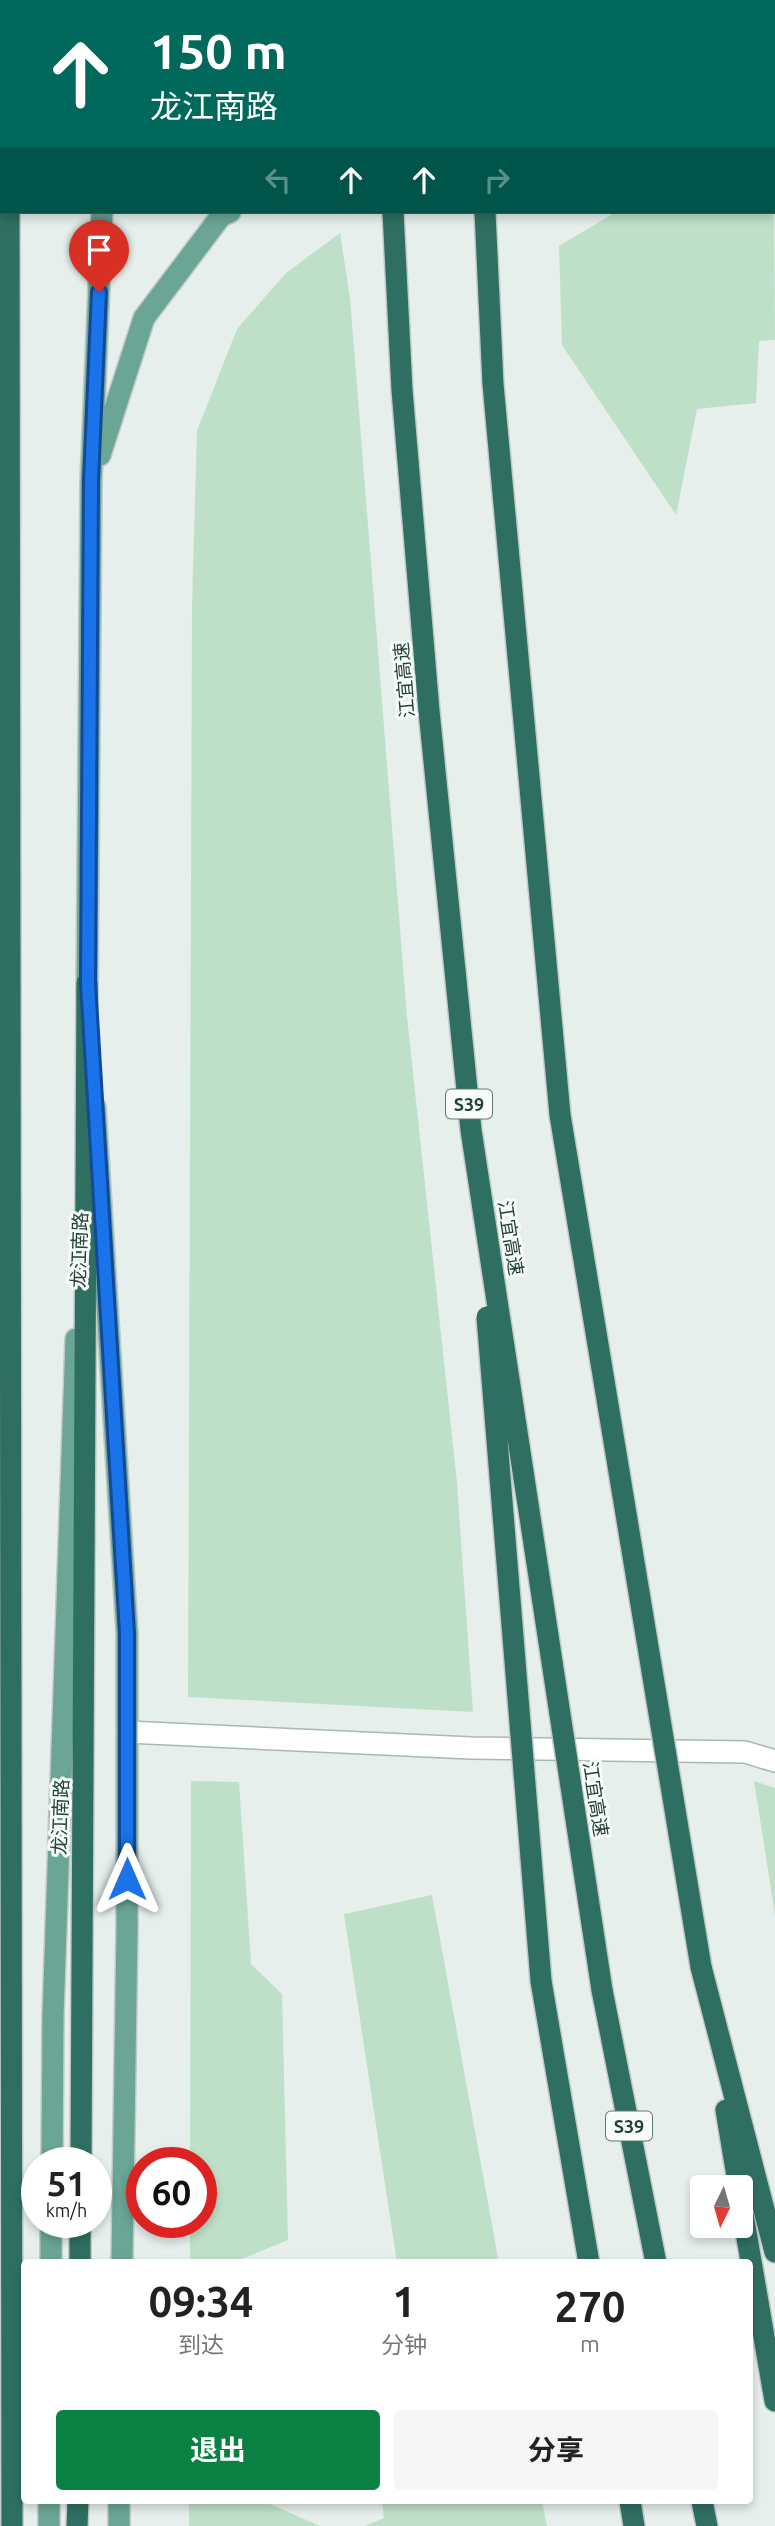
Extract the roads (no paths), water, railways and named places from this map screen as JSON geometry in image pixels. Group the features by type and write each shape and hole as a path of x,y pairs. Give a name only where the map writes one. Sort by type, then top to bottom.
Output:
{"highway":[{"path":"9,214 12,2526"},
{"name":"江宜高速","path":"393,214 402,390 428,698 471,1130 602,1990 655,2259"},
{"path":"485,214 493,383 560,1115 737,2175"},
{"path":"81,2147 88,983"},
{"path":"471,1130 541,1981 588,2259"},
{"path":"701,1967 775,2252"},
{"path":"80,2238 80,2259"},
{"path":"747,2238 751,2259"},
{"path":"753,2273 775,2401"},
{"path":"77,2526 78,2504"},
{"path":"630,2504 634,2526"},
{"path":"703,2504 707,2526"}],"main road":[{"name":"龙江南路","path":"52,2147 53,2016 88,983 91,481 102,214"},
{"path":"91,481 144,318 226,214"},
{"path":"88,983 127,1633 122,2259"},
{"path":"51,2238 51,2259"},
{"path":"49,2504 49,2526"},
{"path":"118,2526 119,2504"}],"street":[{"path":"127,1732 471,1748 744,1752 775,1761"}]}
